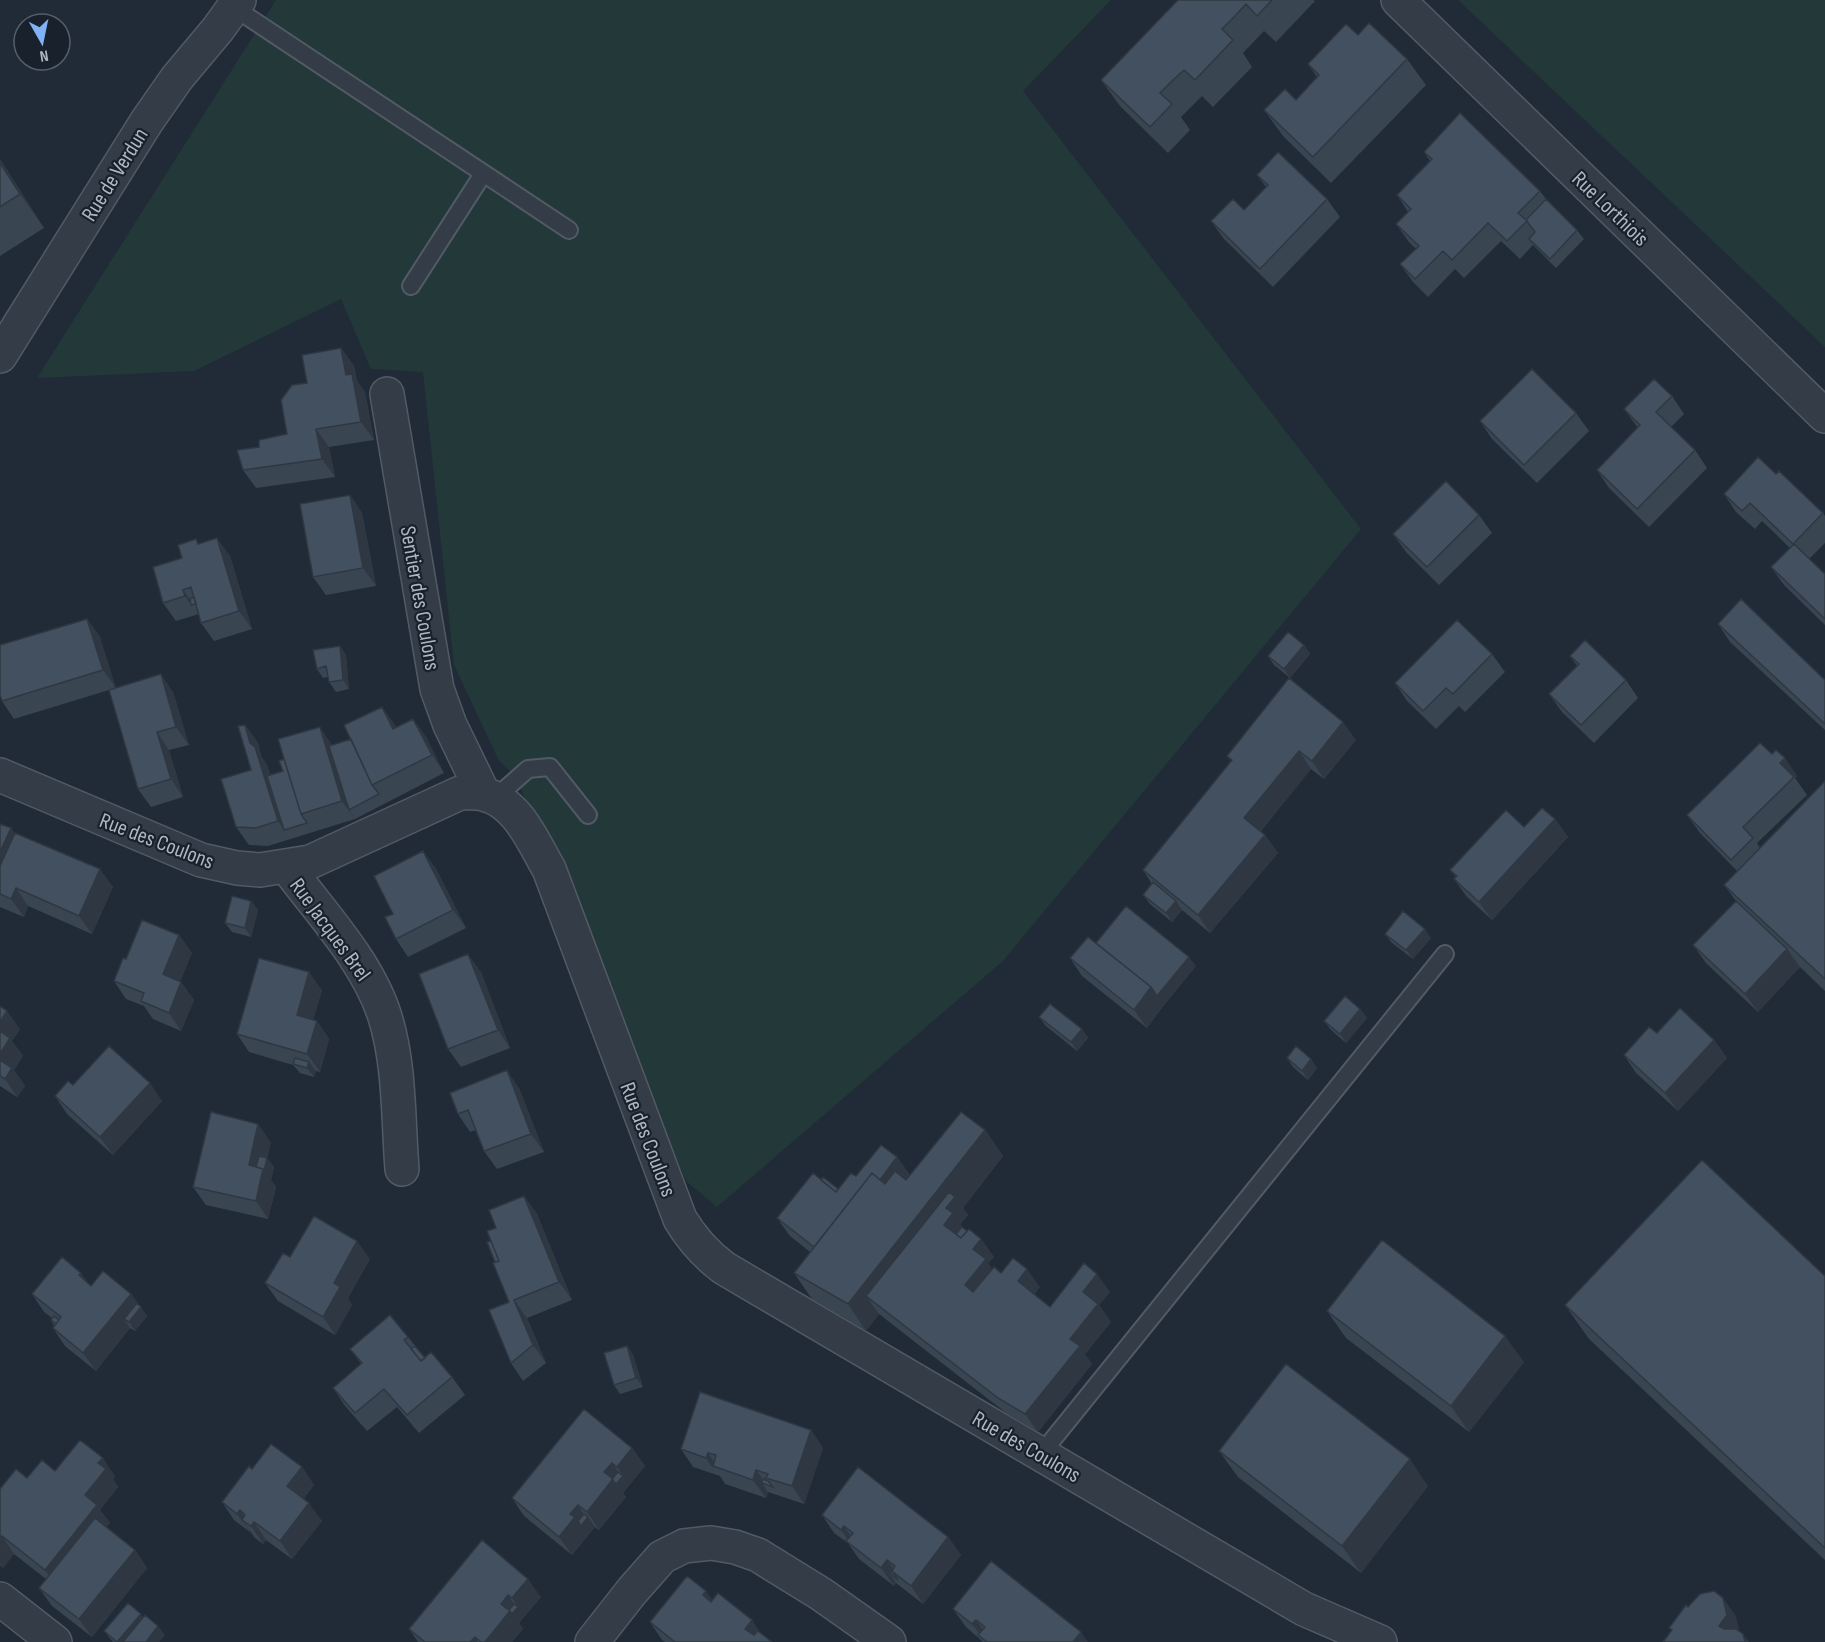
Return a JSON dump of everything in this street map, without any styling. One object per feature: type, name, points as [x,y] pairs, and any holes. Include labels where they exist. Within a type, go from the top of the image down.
[{"type":"street","name":"Rue Lorthiois","points":[[1398,0],[1825,416]]},
{"type":"street","name":"Rue de Verdun","points":[[0,356],[147,121],[177,78],[236,4]]},
{"type":"street","name":"Sentier des Coulons","points":[[387,394],[437,689],[450,725],[488,796]]},
{"type":"street","name":"Rue des Coulons","points":[[0,775],[201,860],[237,868],[260,870],[310,862],[460,793],[488,796],[503,803],[519,818],[549,869],[650,1144],[680,1219],[706,1254],[724,1268],[1304,1609],[1380,1642]]},
{"type":"street","name":"Rue Jacques Brel","points":[[287,867],[365,972],[385,1017],[394,1062],[402,1169]]},
{"type":"street","points":[[592,1642],[662,1557],[684,1546],[711,1543],[735,1546],[758,1555],[821,1594],[889,1642]]},
{"type":"street","points":[[0,1599],[55,1642]]},
{"type":"lane","points":[[236,4],[568,230]]},
{"type":"lane","points":[[411,286],[483,174]]},
{"type":"lane","points":[[488,796],[528,769],[550,767],[588,815]]},
{"type":"lane","points":[[1041,1454],[1445,954]]},
{"type":"green space","points":[[276,0],[1111,0],[1023,91],[1361,529],[1003,961],[717,1207],[686,1181],[516,777],[499,761],[454,665],[423,372],[371,369],[341,299],[194,371],[37,378]]},
{"type":"green space","points":[[1458,0],[1825,0],[1825,347]]},
{"type":"building","points":[[1178,0],[1272,0],[1257,16],[1246,4],[1222,29],[1233,40],[1195,80],[1184,70],[1160,93],[1172,104],[1150,127],[1101,80]]},
{"type":"building","points":[[1369,23],[1407,59],[1313,157],[1264,110],[1285,89],[1296,100],[1319,75],[1308,64],[1346,24],[1358,35]]},
{"type":"building","points":[[1460,113],[1540,191],[1518,213],[1527,221],[1507,241],[1488,223],[1452,260],[1443,251],[1415,279],[1400,264],[1419,246],[1396,224],[1411,209],[1397,195],[1432,159],[1424,152]]},
{"type":"building","points":[[1278,152],[1327,199],[1260,269],[1211,221],[1233,199],[1244,210],[1268,185],[1257,175]]},
{"type":"building","points":[[0,163],[20,194],[0,207]]},
{"type":"building","points":[[1546,199],[1577,230],[1550,259],[1529,239],[1535,232],[1526,220]]},
{"type":"building","points":[[341,348],[346,375],[352,374],[361,422],[316,429],[322,459],[243,470],[237,450],[259,447],[259,440],[287,434],[281,400],[292,385],[307,383],[302,355]]},
{"type":"building","points":[[1532,369],[1576,413],[1524,465],[1480,421]]},
{"type":"building","points":[[1654,379],[1672,396],[1656,412],[1695,450],[1637,509],[1597,470],[1640,425],[1624,409]]},
{"type":"building","points":[[1758,457],[1776,474],[1779,471],[1823,513],[1793,544],[1750,503],[1742,511],[1724,494]]},
{"type":"building","points":[[1446,481],[1479,515],[1427,567],[1393,534]]},
{"type":"building","points":[[350,495],[363,568],[313,577],[300,504]]},
{"type":"building","points":[[217,538],[239,611],[201,623],[191,587],[183,590],[185,596],[163,603],[153,567],[182,558],[178,545],[196,539],[198,544]]},
{"type":"building","points":[[1794,544],[1825,574],[1825,619],[1771,567]]},
{"type":"building","points":[[194,597],[196,604],[191,605],[190,599]]},
{"type":"building","points":[[1741,599],[1825,680],[1825,724],[1718,624]]},
{"type":"building","points":[[87,619],[103,670],[2,701],[0,645]]},
{"type":"building","points":[[1457,620],[1492,654],[1453,694],[1446,688],[1423,711],[1395,683]]},
{"type":"building","points":[[1288,632],[1304,645],[1284,669],[1268,656]]},
{"type":"building","points":[[1585,640],[1626,680],[1581,725],[1549,694],[1579,664],[1570,656]]},
{"type":"building","points":[[340,646],[343,680],[329,682],[326,666],[317,669],[313,650]]},
{"type":"building","points":[[161,674],[176,727],[157,732],[171,779],[138,789],[109,690]]},
{"type":"building","points":[[1289,678],[1343,722],[1312,761],[1299,751],[1244,818],[1265,835],[1198,915],[1143,870],[1232,760],[1227,756]]},
{"type":"building","points":[[382,707],[393,729],[413,719],[432,755],[372,785],[344,725]]},
{"type":"building","points":[[245,725],[250,743],[255,747],[278,821],[256,828],[236,827],[221,779],[251,770],[238,726]]},
{"type":"building","points":[[320,727],[342,801],[301,814],[278,739]]},
{"type":"building","points":[[351,739],[372,785],[379,794],[349,810],[329,746]]},
{"type":"building","points":[[1760,743],[1772,754],[1776,750],[1785,758],[1780,763],[1794,777],[1743,827],[1753,838],[1731,860],[1687,815]]},
{"type":"building","points":[[284,759],[301,814],[307,823],[284,830],[267,776],[283,771],[279,761]]},
{"type":"building","points":[[1825,781],[1825,979],[1724,885]]},
{"type":"building","points":[[1542,808],[1555,819],[1479,902],[1454,879],[1457,876],[1450,870],[1506,810],[1524,827]]},
{"type":"building","points":[[0,824],[11,828],[0,852]]},
{"type":"building","points":[[15,833],[100,869],[79,916],[16,888],[11,899],[0,894],[0,866]]},
{"type":"building","points":[[423,851],[453,910],[396,939],[385,917],[393,914],[374,876]]},
{"type":"building","points":[[1153,882],[1176,901],[1166,913],[1143,895]]},
{"type":"building","points":[[232,896],[251,901],[245,928],[225,923]]},
{"type":"building","points":[[1736,901],[1787,949],[1745,994],[1693,945]]},
{"type":"building","points":[[1126,906],[1189,957],[1157,996],[1151,987],[1096,943]]},
{"type":"building","points":[[1403,911],[1425,929],[1406,950],[1385,934]]},
{"type":"building","points":[[142,920],[179,935],[163,974],[181,982],[169,1013],[141,1001],[144,993],[114,981]]},
{"type":"building","points":[[1088,937],[1151,987],[1134,1010],[1070,958]]},
{"type":"building","points":[[468,954],[498,1030],[448,1049],[419,974]]},
{"type":"building","points":[[259,958],[309,972],[297,1015],[317,1021],[307,1054],[237,1034]]},
{"type":"building","points":[[1345,996],[1360,1009],[1340,1034],[1324,1021]]},
{"type":"building","points":[[1050,1004],[1082,1029],[1071,1042],[1039,1017]]},
{"type":"building","points":[[0,1006],[7,1011],[0,1022]]},
{"type":"building","points":[[1680,1008],[1714,1040],[1665,1093],[1624,1055],[1649,1027],[1657,1033]]},
{"type":"building","points":[[0,1031],[10,1038],[0,1054]]},
{"type":"building","points":[[109,1046],[150,1083],[100,1137],[55,1096],[68,1081],[73,1085]]},
{"type":"building","points":[[1296,1046],[1311,1059],[1302,1071],[1287,1058]]},
{"type":"building","points":[[295,1058],[309,1062],[307,1068],[293,1064]]},
{"type":"building","points":[[0,1060],[12,1068],[5,1079],[0,1076]]},
{"type":"building","points":[[507,1070],[531,1134],[484,1151],[468,1110],[458,1114],[450,1093]]},
{"type":"building","points":[[211,1112],[258,1124],[249,1165],[263,1169],[256,1201],[193,1187]]},
{"type":"building","points":[[961,1112],[985,1130],[848,1304],[794,1273],[872,1173],[885,1184],[895,1171],[906,1180]]},
{"type":"building","points":[[881,1145],[897,1157],[880,1180],[872,1173],[814,1247],[777,1218],[813,1173],[836,1192],[851,1173],[856,1176]]},
{"type":"building","points":[[259,1156],[267,1158],[264,1171],[256,1167]]},
{"type":"building","points":[[1702,1160],[1825,1276],[1825,1548],[1565,1305]]},
{"type":"building","points":[[823,1177],[838,1189],[836,1192],[821,1180]]},
{"type":"building","points":[[949,1192],[955,1197],[946,1208],[953,1213],[944,1225],[961,1238],[969,1229],[981,1239],[973,1249],[986,1259],[965,1285],[973,1292],[994,1267],[1001,1273],[1013,1258],[1027,1269],[1018,1281],[1050,1307],[1084,1263],[1097,1274],[1083,1292],[1098,1304],[1070,1339],[1080,1346],[1025,1414],[998,1398],[866,1296]]},
{"type":"building","points":[[524,1196],[559,1282],[514,1300],[533,1345],[511,1363],[489,1310],[509,1302],[493,1263],[499,1261],[487,1231],[496,1228],[489,1210]]},
{"type":"building","points":[[314,1216],[357,1241],[334,1283],[340,1287],[323,1317],[265,1283],[283,1253],[290,1257]]},
{"type":"building","points":[[962,1227],[967,1231],[961,1238],[956,1234]]},
{"type":"building","points":[[1382,1240],[1505,1336],[1451,1406],[1327,1311]]},
{"type":"building","points":[[491,1241],[499,1261],[495,1262],[487,1242]]},
{"type":"building","points":[[62,1257],[81,1273],[79,1275],[91,1286],[103,1271],[131,1294],[83,1353],[53,1328],[61,1317],[32,1294]]},
{"type":"building","points":[[137,1303],[141,1307],[129,1322],[124,1319]]},
{"type":"building","points":[[390,1315],[408,1337],[404,1340],[421,1361],[431,1352],[452,1377],[407,1415],[384,1389],[355,1413],[333,1388],[362,1363],[350,1349]]},
{"type":"building","points":[[54,1316],[59,1320],[56,1324],[51,1320]]},
{"type":"building","points":[[415,1346],[425,1358],[421,1361],[411,1349]]},
{"type":"building","points":[[627,1346],[636,1378],[614,1385],[604,1353]]},
{"type":"building","points":[[1286,1364],[1410,1459],[1342,1546],[1219,1451]]},
{"type":"building","points":[[700,1392],[811,1430],[792,1486],[766,1478],[768,1474],[756,1470],[753,1480],[713,1466],[716,1455],[708,1453],[706,1458],[681,1449]]},
{"type":"building","points":[[584,1409],[632,1448],[617,1467],[612,1463],[604,1472],[613,1479],[587,1512],[578,1505],[570,1514],[575,1517],[559,1537],[512,1498]]},
{"type":"building","points":[[80,1440],[103,1458],[98,1463],[106,1469],[85,1495],[97,1505],[45,1570],[2,1536],[0,1538],[0,1489],[16,1469],[27,1478],[42,1460],[55,1471]]},
{"type":"building","points":[[271,1444],[302,1467],[287,1486],[309,1503],[280,1541],[254,1522],[251,1526],[242,1520],[245,1515],[240,1510],[237,1514],[222,1502],[249,1466],[252,1469]]},
{"type":"building","points":[[858,1467],[948,1537],[911,1586],[892,1571],[895,1566],[887,1560],[881,1568],[846,1541],[853,1533],[844,1526],[841,1530],[822,1515]]},
{"type":"building","points":[[618,1472],[623,1476],[616,1484],[612,1479]]},
{"type":"building","points":[[763,1479],[768,1481],[773,1487],[762,1483]]},
{"type":"building","points":[[584,1514],[588,1517],[581,1526],[578,1521]]},
{"type":"building","points":[[95,1518],[135,1550],[79,1619],[39,1588]]},
{"type":"building","points":[[482,1540],[528,1579],[512,1598],[508,1595],[501,1604],[510,1611],[485,1642],[475,1637],[470,1642],[425,1642],[409,1629]]},
{"type":"building","points":[[991,1561],[1081,1632],[1073,1642],[987,1642],[978,1635],[985,1627],[976,1620],[972,1624],[953,1609]]},
{"type":"building","points":[[687,1576],[706,1591],[703,1595],[711,1602],[718,1593],[752,1620],[745,1629],[754,1635],[758,1631],[772,1642],[675,1642],[650,1622]]},
{"type":"building","points":[[1714,1591],[1723,1598],[1727,1615],[1719,1626],[1724,1629],[1736,1629],[1743,1634],[1745,1642],[1663,1642],[1672,1630],[1669,1628],[1686,1605],[1688,1607],[1700,1594]]},
{"type":"building","points":[[128,1603],[141,1614],[117,1642],[104,1631]]},
{"type":"building","points":[[514,1604],[518,1607],[512,1614],[509,1610]]},
{"type":"building","points":[[145,1615],[158,1626],[146,1642],[123,1642]]}]
